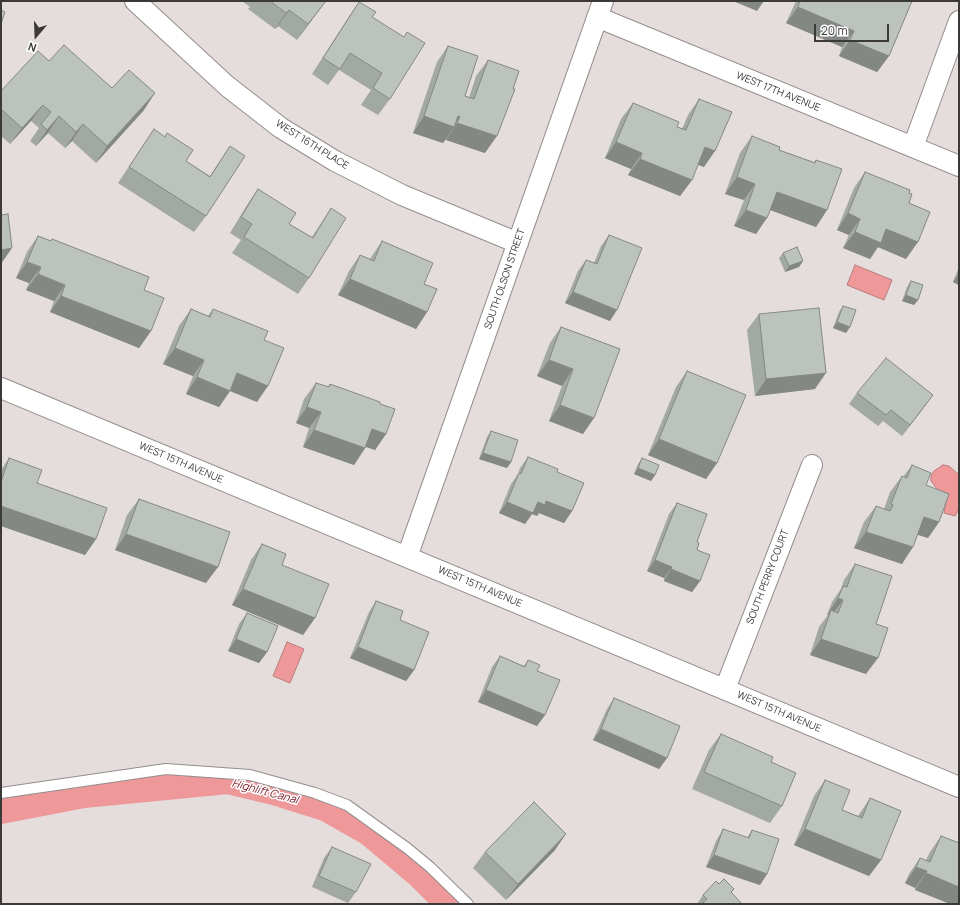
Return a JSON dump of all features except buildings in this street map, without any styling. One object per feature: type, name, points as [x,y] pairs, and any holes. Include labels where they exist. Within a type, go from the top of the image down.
[{"type":"street","name":"WEST 16TH PLACE","points":[[135,1],[227,86],[281,128],[335,161],[402,195],[518,243]]},
{"type":"street","name":"SOUTH OLSON STREET","points":[[407,557],[600,9]]},
{"type":"street","name":"WEST 17TH AVENUE","points":[[600,9],[959,166]]},
{"type":"street","points":[[913,147],[959,21]]},
{"type":"street","name":"WEST 15TH AVENUE","points":[[1,388],[959,787]]},
{"type":"street","name":"SOUTH PERRY COURT","points":[[725,689],[812,465]]},
{"type":"lane","points":[[1,794],[166,769],[250,775],[315,792],[347,805],[407,848],[430,867],[468,904]]},
{"type":"shaded area","points":[[855,265],[892,280],[884,300],[847,285]]},
{"type":"shaded area","points":[[943,465],[949,466],[959,475],[959,509],[955,516],[944,513],[946,501],[931,481],[931,475],[934,471]]},
{"type":"shaded area","points":[[287,642],[304,649],[290,683],[273,676]]},
{"type":"waterway","name":"Highlift Canal","points":[[1,811],[84,795],[228,781],[274,792],[325,808],[369,833],[419,875],[448,904]]}]
